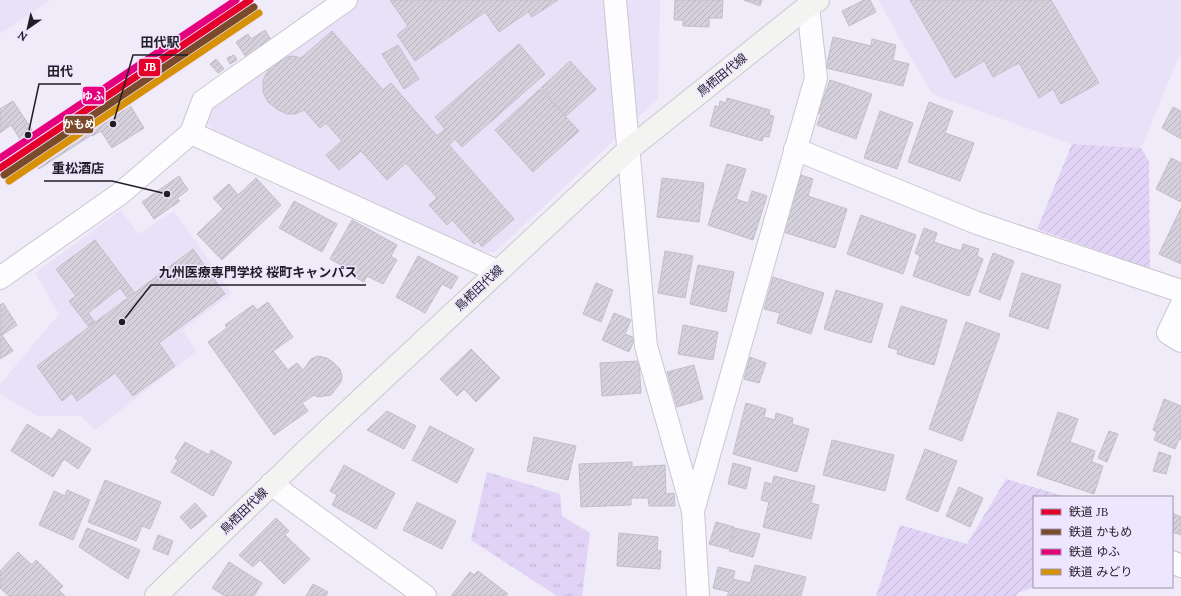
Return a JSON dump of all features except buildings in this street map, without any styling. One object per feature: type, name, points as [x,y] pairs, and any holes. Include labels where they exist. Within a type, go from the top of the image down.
[{"type":"main road","name":"鳥栖田代線","points":[[156,596],[271,484],[628,150],[813,3]]},
{"type":"street","points":[[0,278],[120,193],[191,133],[203,101],[346,0]]},
{"type":"street","points":[[615,0],[646,346],[693,511],[698,596]]},
{"type":"street","points":[[693,511],[816,78],[813,3]]},
{"type":"street","points":[[191,133],[497,271]]},
{"type":"street","points":[[795,149],[977,223],[1181,291]]},
{"type":"street","points":[[1181,306],[1168,333],[1181,341]]},
{"type":"street","points":[[271,484],[425,596]]},
{"type":"shaded area","points":[[0,0],[51,0],[0,34]]},
{"type":"shaded area","points":[[357,0],[660,0],[658,99],[495,252],[466,252],[219,136],[208,124],[213,103]]},
{"type":"shaded area","points":[[878,0],[1181,0],[1181,52],[1141,148],[1072,144],[932,94]]},
{"type":"shaded area","points":[[121,210],[138,234],[174,211],[232,293],[182,330],[197,351],[95,430],[81,416],[37,416],[0,394],[0,384],[59,314],[35,273]]},
{"type":"green space","points":[[1072,144],[1141,148],[1149,161],[1150,269],[1037,229]]},
{"type":"green space","points":[[487,472],[560,494],[562,516],[590,533],[582,596],[557,596],[471,540]]},
{"type":"green space","points":[[1006,479],[1064,496],[1033,496],[1033,587],[1018,593],[1016,596],[876,596],[900,525],[967,544]]},
{"type":"rail line","name":"ゆふ","points":[[0,158],[236,0]]},
{"type":"rail line","name":"JB","points":[[0,168],[250,0]]},
{"type":"rail line","name":"かもめ","points":[[4,175],[254,7]]},
{"type":"rail line","name":"みどり","points":[[9,181],[259,13]]},
{"type":"place","name":"田代駅","points":[[113,124]]},
{"type":"place","name":"田代","points":[[28,135]]},
{"type":"place","name":"重松酒店","points":[[167,194]]},
{"type":"place","name":"九州医療専門学校 桜町キャンパス","points":[[122,322]]}]
